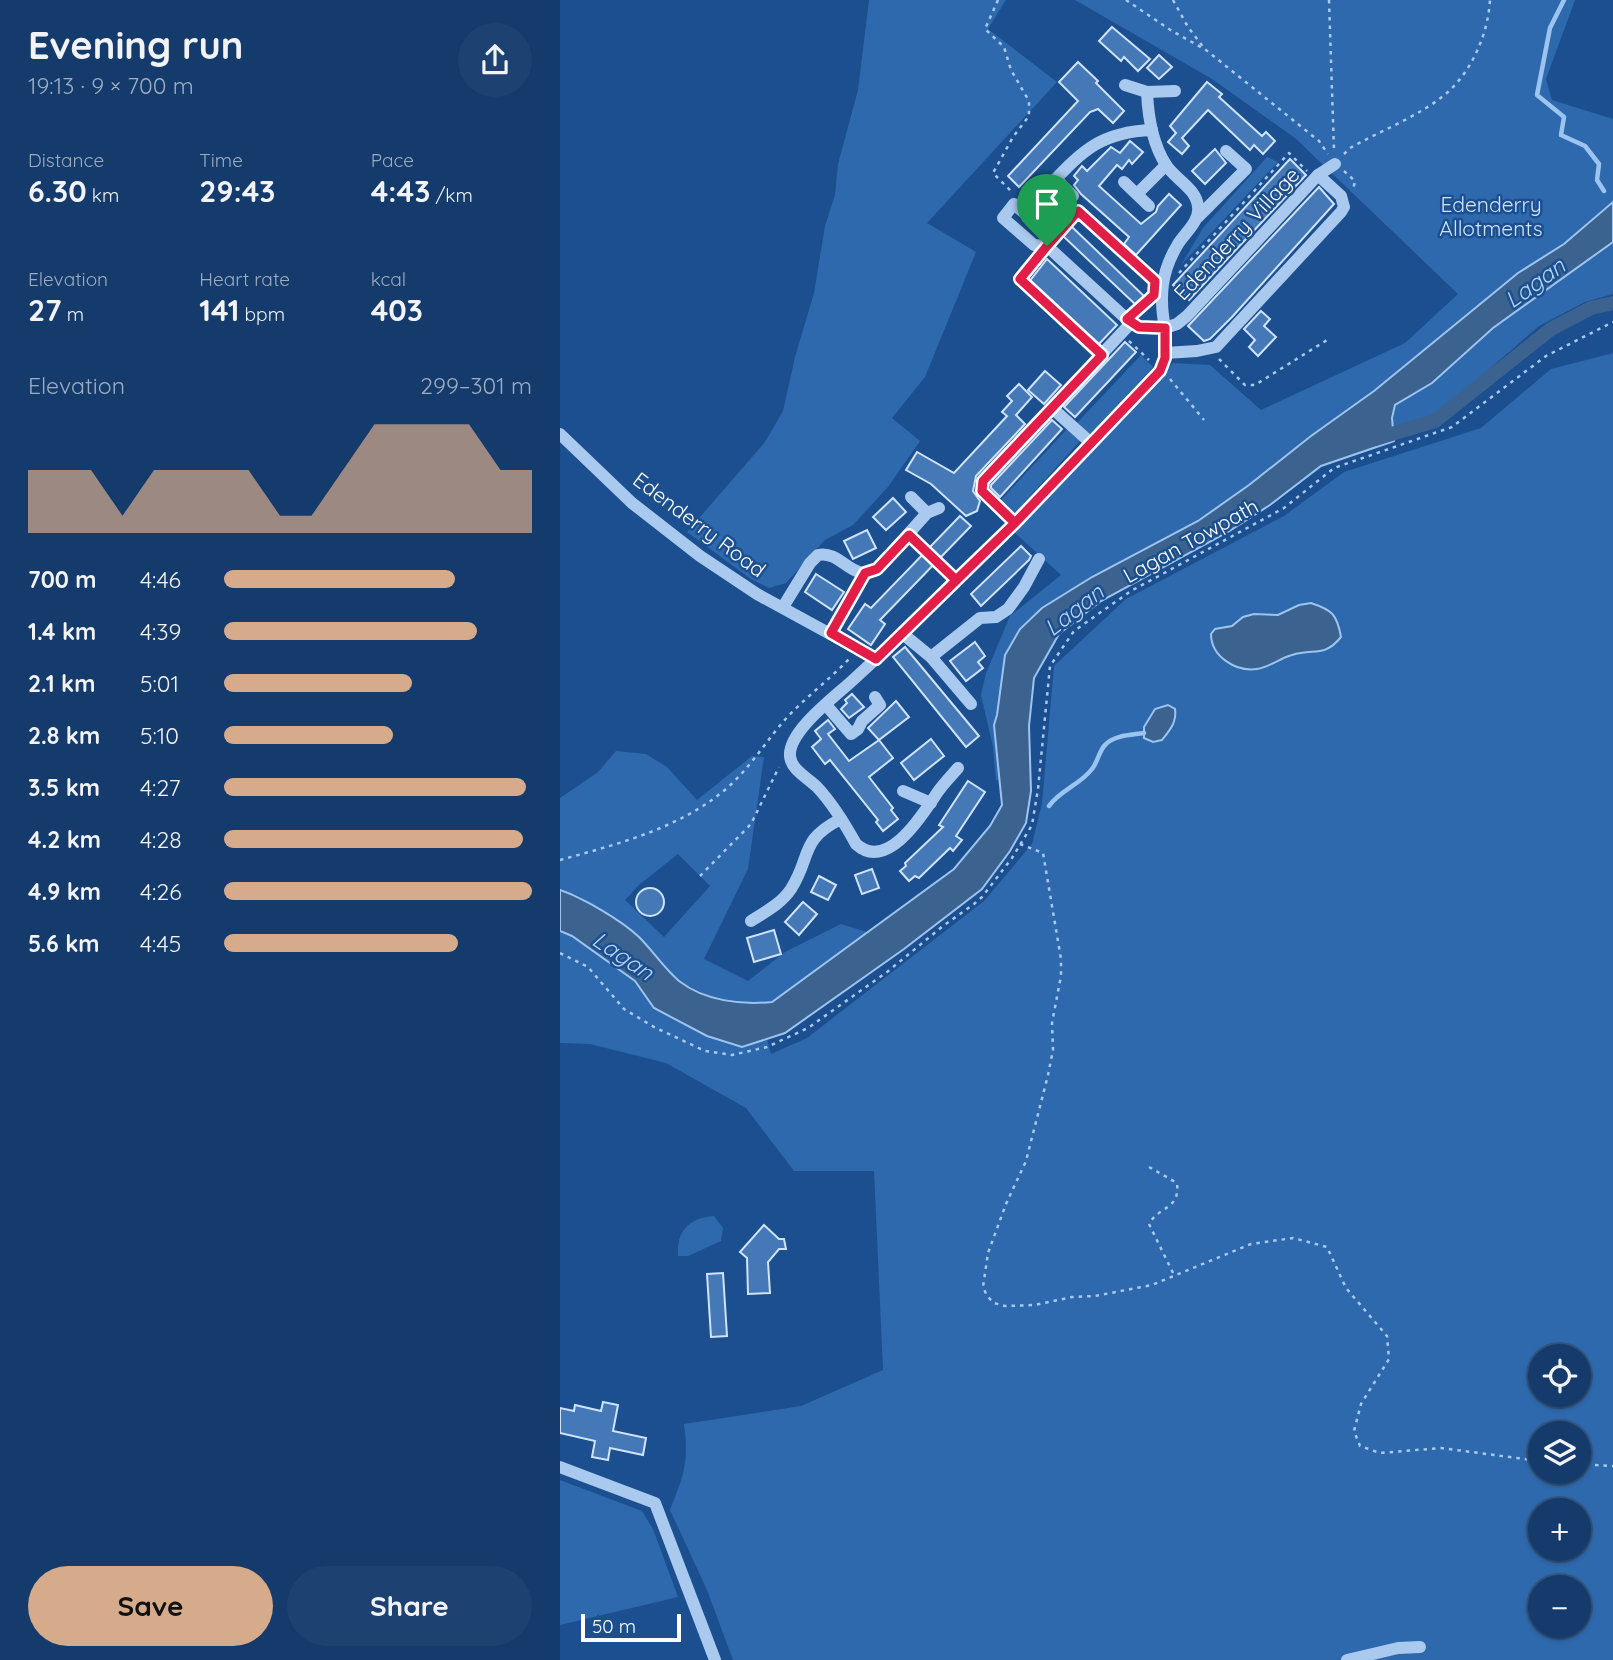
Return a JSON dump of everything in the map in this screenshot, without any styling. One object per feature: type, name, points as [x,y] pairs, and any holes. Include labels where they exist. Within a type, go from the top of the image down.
[{"type":"street","points":[[1125,85],[1147,92],[1175,91]]},
{"type":"street","points":[[1147,92],[1152,130],[1166,165],[1196,198],[1198,217]]},
{"type":"street","points":[[1044,191],[1086,149],[1097,142],[1121,133],[1152,130]]},
{"type":"street","points":[[958,768],[924,815],[894,845],[871,852],[862,850],[856,844],[817,787],[796,769],[790,754],[802,727],[1015,523],[1160,371],[1165,352],[1162,281],[1177,245],[1198,217],[1246,169],[1226,151]]},
{"type":"street","name":"Edenderry Village","points":[[1165,328],[1177,324],[1187,316],[1317,177],[1335,164]]},
{"type":"street","points":[[1137,194],[1166,165]]},
{"type":"street","points":[[1165,352],[1216,347],[1342,212],[1344,207],[1341,196],[1317,177]]},
{"type":"street","points":[[1056,179],[1073,196]]},
{"type":"street","points":[[1124,182],[1149,206]]},
{"type":"street","points":[[1020,279],[1047,246],[1129,321],[1139,327],[1165,328]]},
{"type":"street","points":[[1015,523],[982,491],[983,481],[1122,334],[1129,321]]},
{"type":"street","points":[[1052,408],[1091,443]]},
{"type":"street","name":"Edenderry Road","points":[[560,434],[632,503],[680,541],[757,594],[876,659]]},
{"type":"street","points":[[783,607],[810,562],[818,555],[832,555],[850,570],[865,573],[877,569],[933,511],[911,497]]},
{"type":"street","points":[[931,657],[980,618],[996,617],[1007,609],[1024,587],[1039,559]]},
{"type":"street","points":[[907,629],[904,634],[931,657],[971,704]]},
{"type":"street","points":[[826,705],[851,734],[880,705],[875,696]]},
{"type":"street","points":[[903,791],[931,803]]},
{"type":"street","points":[[751,921],[778,904],[791,890],[811,841],[822,828],[841,819]]},
{"type":"street","points":[[560,1466],[655,1503],[715,1660]]},
{"type":"street","points":[[1347,1660],[1398,1648],[1420,1647]]},
{"type":"path","points":[[998,0],[985,29],[1004,47],[1011,70],[1029,101],[1029,116],[1013,136],[993,173],[1013,193]]},
{"type":"path","points":[[1126,0],[1206,50],[1319,141],[1335,164],[1355,181],[1354,190],[1341,196]]},
{"type":"path","points":[[1173,0],[1188,27],[1206,50]]},
{"type":"path","points":[[1329,0],[1335,164]]},
{"type":"path","points":[[1335,164],[1350,148],[1448,92],[1476,54],[1489,15],[1490,0]]},
{"type":"path","points":[[1178,274],[1289,153],[1317,177]]},
{"type":"path","points":[[1047,246],[1078,211],[1155,281]]},
{"type":"path","points":[[1020,279],[1102,355]]},
{"type":"path","points":[[1168,284],[1191,307]]},
{"type":"path","points":[[1129,321],[1154,295]]},
{"type":"path","name":"Lagan Towpath","points":[[560,953],[588,967],[624,1009],[690,1046],[732,1055],[788,1039],[807,1028],[887,972],[982,897],[1020,844],[1032,825],[1050,666],[1074,631],[1130,591],[1284,508],[1334,468],[1452,427],[1546,356],[1613,322]]},
{"type":"path","points":[[1122,334],[1204,420]]},
{"type":"path","points":[[1210,349],[1245,385],[1255,385],[1327,340]]},
{"type":"path","points":[[909,535],[956,580]]},
{"type":"path","points":[[831,633],[865,573]]},
{"type":"path","points":[[560,860],[650,833],[692,813],[727,788],[760,753],[784,721],[858,649]]},
{"type":"path","points":[[700,876],[751,824],[778,769],[790,754]]},
{"type":"path","points":[[1020,844],[1043,853],[1061,959],[1052,1023],[1053,1051],[1027,1161],[1006,1204],[988,1252],[983,1287],[994,1303],[1005,1306],[1035,1305],[1152,1284],[1251,1244],[1293,1238],[1327,1247],[1346,1288],[1387,1336],[1389,1359],[1361,1404],[1354,1431],[1360,1446],[1380,1453],[1441,1448],[1528,1461]]},
{"type":"path","points":[[1149,1167],[1177,1183],[1178,1193],[1174,1203],[1149,1224],[1174,1276]]},
{"type":"path","points":[[1591,1465],[1613,1466]]},
{"type":"green space","points":[[869,0],[1006,0],[988,29],[1057,82],[927,223],[976,252],[925,377],[892,418],[920,441],[888,487],[853,525],[825,540],[786,583],[769,588],[751,579],[687,532],[765,442],[783,411],[795,357],[814,293],[825,226],[835,195],[838,164],[858,90]]},
{"type":"green space","name":"Edenderry Allotments","points":[[1075,0],[1575,0],[1546,79],[1552,100],[1613,119],[1613,202],[1564,244],[1518,273],[1374,391],[1249,485],[1198,521],[1092,577],[1042,608],[1020,629],[1005,655],[994,725],[999,779],[996,781],[993,747],[981,695],[986,673],[1010,616],[1061,575],[1013,531],[1173,363],[1210,365],[1261,410],[1405,343],[1458,294],[1295,138],[1212,79]]},
{"type":"green space","points":[[1267,157],[1278,162],[1181,265],[1203,228]]},
{"type":"green space","points":[[1613,242],[1613,294],[1585,302],[1539,326],[1433,418],[1393,429],[1395,405],[1432,383],[1493,328]]},
{"type":"green space","points":[[1613,353],[1613,1660],[733,1660],[707,1590],[670,1510],[684,1468],[684,1424],[801,1406],[883,1370],[874,1171],[794,1171],[746,1108],[666,1063],[590,1044],[560,1043],[560,931],[572,936],[635,981],[654,1008],[742,1047],[767,1039],[771,1054],[807,1038],[984,901],[1032,844],[1042,803],[1054,666],[1126,599],[1284,516],[1344,472],[1481,428],[1551,369]]},
{"type":"green space","points":[[1141,355],[1153,367],[1089,436],[1076,424]]},
{"type":"green space","points":[[1068,428],[1082,439],[1014,514],[1000,501]]},
{"type":"green space","points":[[616,751],[646,754],[667,767],[697,800],[752,756],[764,757],[748,869],[704,959],[748,981],[785,952],[841,924],[867,932],[772,1002],[744,1005],[709,996],[680,982],[636,935],[579,896],[560,890],[560,798],[598,772]],"holes":[[[678,854],[710,886],[664,937],[625,900],[639,885]]]},
{"type":"green space","points":[[714,1216],[723,1228],[721,1241],[688,1256],[678,1256],[679,1239],[686,1227],[705,1217]]},
{"type":"green space","points":[[560,1480],[642,1511],[653,1529],[678,1597],[560,1625]]},
{"type":"water","name":"Lagan","points":[[1613,202],[1613,242],[1493,328],[1432,383],[1395,405],[1392,418],[1394,441],[1321,466],[1270,505],[1228,532],[1101,601],[1059,634],[1034,678],[1029,726],[1031,791],[1026,823],[1010,851],[982,889],[904,949],[785,1033],[742,1047],[707,1036],[654,1008],[635,981],[572,936],[560,931],[560,890],[580,898],[631,930],[679,981],[689,988],[724,1000],[772,1002],[954,869],[990,826],[1002,805],[994,725],[1005,655],[1020,629],[1042,608],[1092,577],[1198,521],[1249,485],[1374,391],[1518,273],[1564,244]]},
{"type":"water","points":[[1311,603],[1329,611],[1338,623],[1341,637],[1329,648],[1292,655],[1257,669],[1233,665],[1215,649],[1211,634],[1215,629],[1232,626],[1243,617],[1254,614],[1278,615],[1299,605]]},
{"type":"water","points":[[1168,705],[1175,709],[1175,714],[1168,733],[1162,740],[1153,742],[1144,738],[1144,727],[1155,709]]},
{"type":"building","points":[[1112,27],[1150,59],[1138,71],[1124,57],[1121,61],[1099,41]]},
{"type":"building","points":[[1159,55],[1172,67],[1159,79],[1147,68]]},
{"type":"building","points":[[1078,62],[1124,111],[1113,123],[1098,109],[1090,112],[1019,187],[1008,176],[1078,101],[1059,82]]},
{"type":"building","points":[[1207,82],[1222,94],[1219,97],[1262,136],[1266,132],[1275,141],[1263,154],[1254,145],[1250,150],[1208,110],[1182,138],[1189,146],[1182,154],[1168,142],[1176,133],[1170,126]]},
{"type":"building","points":[[1130,141],[1143,152],[1132,164],[1129,160],[1122,169],[1117,165],[1099,186],[1141,224],[1156,212],[1169,194],[1181,205],[1136,255],[1124,244],[1129,237],[1074,185],[1078,180],[1074,176],[1082,166],[1087,171],[1111,147],[1120,153]]},
{"type":"building","points":[[1215,149],[1226,163],[1205,184],[1192,171]]},
{"type":"building","points":[[1290,159],[1306,175],[1189,300],[1173,285]]},
{"type":"building","points":[[1319,187],[1334,204],[1232,317],[1210,339],[1204,341],[1188,326]]},
{"type":"building","points":[[1055,196],[1067,206],[1055,219],[1044,208]]},
{"type":"building","points":[[1071,226],[1145,297],[1137,306],[1062,235]]},
{"type":"building","points":[[1047,259],[1117,325],[1097,346],[1029,282]]},
{"type":"building","points":[[1261,311],[1270,319],[1264,326],[1276,337],[1258,356],[1249,347],[1255,340],[1244,329]]},
{"type":"building","points":[[1125,342],[1136,352],[1075,417],[1064,407]]},
{"type":"building","points":[[1045,371],[1061,385],[1044,404],[1028,390]]},
{"type":"building","points":[[1019,384],[1032,397],[1016,415],[1025,424],[976,476],[973,491],[980,501],[977,511],[966,516],[931,484],[906,470],[917,452],[954,473],[1007,416],[1002,412],[1012,401],[1007,396]]},
{"type":"building","points":[[1052,420],[1062,429],[1000,497],[991,485]]},
{"type":"building","points":[[893,498],[906,512],[886,530],[873,517]]},
{"type":"building","points":[[960,516],[971,526],[880,620],[885,624],[871,645],[848,629],[865,604],[871,608]]},
{"type":"building","points":[[867,530],[876,548],[853,559],[844,541]]},
{"type":"building","points":[[1021,546],[1031,556],[1029,560],[981,606],[971,594]]},
{"type":"building","points":[[816,574],[844,592],[832,610],[805,592]]},
{"type":"building","points":[[975,642],[985,656],[978,662],[983,668],[966,681],[950,661]]},
{"type":"building","points":[[905,647],[979,736],[966,747],[893,657]]},
{"type":"building","points":[[852,694],[864,707],[849,718],[841,709]]},
{"type":"building","points":[[896,701],[909,717],[879,740],[868,728]]},
{"type":"building","points":[[828,720],[835,729],[828,734],[849,761],[879,740],[893,758],[869,777],[893,808],[891,810],[898,819],[883,831],[876,822],[878,820],[830,760],[825,764],[812,747],[821,739],[815,731]]},
{"type":"building","points":[[931,739],[944,756],[914,780],[901,763]]},
{"type":"building","points":[[968,781],[985,792],[956,836],[962,840],[953,851],[950,848],[919,878],[915,876],[909,881],[900,871],[943,827],[939,825]]},
{"type":"building","points":[[872,869],[879,888],[862,894],[855,875]]},
{"type":"building","points":[[819,876],[836,885],[828,900],[811,892]]},
{"type":"building","points":[[650,888],[660,892],[664,902],[660,912],[650,916],[640,912],[636,902],[640,892]]},
{"type":"building","points":[[803,902],[817,914],[799,935],[785,922]]},
{"type":"building","points":[[774,930],[781,954],[754,962],[747,938]]},
{"type":"building","points":[[764,1225],[779,1239],[784,1239],[786,1249],[779,1249],[768,1262],[770,1293],[748,1294],[747,1258],[740,1252]]},
{"type":"building","points":[[723,1273],[727,1336],[711,1337],[707,1274]]},
{"type":"building","points":[[603,1402],[618,1405],[613,1431],[646,1438],[643,1455],[610,1448],[608,1460],[592,1457],[595,1441],[560,1433],[560,1408],[574,1411],[575,1405],[601,1411]]},
{"type":"waterway","points":[[1564,0],[1550,28],[1537,95],[1564,117],[1561,135],[1585,146],[1599,164],[1597,180],[1604,191]]},
{"type":"waterway","points":[[1375,439],[1435,421],[1551,329],[1591,308],[1613,303]]},
{"type":"waterway","points":[[1049,806],[1087,774],[1110,741],[1144,733]]},
{"type":"route","points":[[1047,246],[1020,279],[1102,355],[983,481],[982,491],[1015,523],[876,659],[831,633],[865,573],[877,569],[909,535],[956,580],[1015,523],[1160,371],[1165,358],[1165,328],[1139,327],[1127,319],[1154,295],[1155,281],[1078,211],[1047,246]]}]
